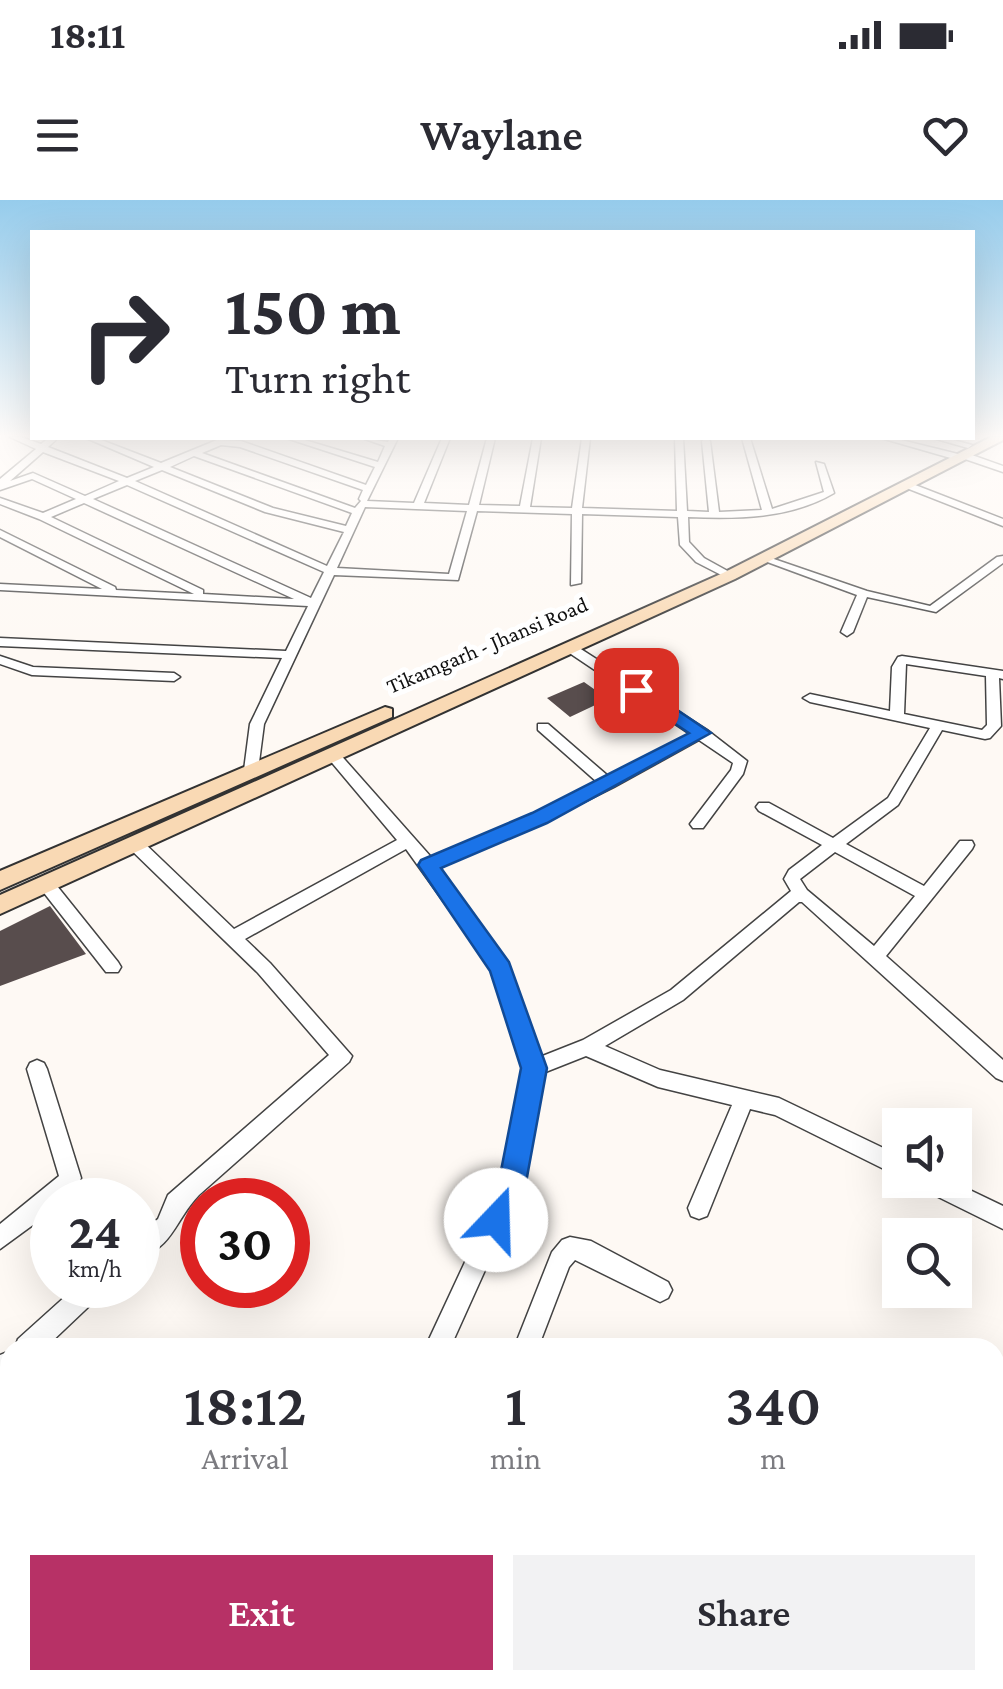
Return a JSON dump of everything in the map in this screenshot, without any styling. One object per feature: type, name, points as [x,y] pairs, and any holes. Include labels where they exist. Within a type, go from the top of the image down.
[{"type":"street","points":[[15,506],[210,598]]},
{"type":"street","points":[[43,517],[67,506]]},
{"type":"street","points":[[105,506],[314,604]]},
{"type":"street","points":[[184,506],[330,571],[454,578],[473,508]]},
{"type":"street","points":[[260,506],[349,530]]},
{"type":"street","points":[[355,506],[404,506]]},
{"type":"street","points":[[431,506],[714,515],[768,512],[787,506]]},
{"type":"street","points":[[575,583],[578,506]]},
{"type":"street","points":[[682,506],[684,544],[691,553],[723,573]]},
{"type":"street","points":[[713,506],[714,515]]},
{"type":"street","points":[[766,506],[768,512]]},
{"type":"street","name":"Tikamgarh - Jhansi Road","points":[[0,881],[251,770],[390,720],[723,573],[854,506]]},
{"type":"street","points":[[0,905],[333,755],[390,720],[569,646],[723,573],[764,559],[865,506]]},
{"type":"street","points":[[961,506],[1003,523]]},
{"type":"street","points":[[251,770],[256,724],[360,508]]},
{"type":"street","points":[[0,533],[117,592]]},
{"type":"street","points":[[764,559],[863,594],[935,610],[1001,559]]},
{"type":"street","points":[[0,587],[314,604]]},
{"type":"street","points":[[847,632],[863,594]]},
{"type":"street","points":[[0,642],[291,655]]},
{"type":"street","points":[[569,646],[740,760],[738,771],[698,824]]},
{"type":"street","points":[[0,660],[32,671],[174,677]]},
{"type":"street","points":[[810,698],[896,718],[978,734],[993,731],[998,675],[902,660],[898,668],[896,718]]},
{"type":"street","points":[[938,726],[892,801],[793,876],[802,896],[1003,1072]]},
{"type":"street","points":[[543,727],[609,784]]},
{"type":"street","points":[[428,865],[609,784],[702,733]]},
{"type":"street","points":[[333,755],[428,865],[501,968],[534,1068],[511,1188],[442,1338]]},
{"type":"street","points":[[764,807],[926,894]]},
{"type":"street","points":[[232,938],[408,841]]},
{"type":"street","points":[[134,844],[232,938],[342,1056],[191,1188],[176,1203],[166,1227],[160,1232]]},
{"type":"street","points":[[874,957],[966,844]]},
{"type":"street","points":[[47,886],[112,967]]},
{"type":"street","points":[[534,1068],[586,1047],[677,995],[795,896],[802,896]]},
{"type":"street","points":[[586,1047],[658,1078],[779,1108],[882,1158]]},
{"type":"street","points":[[0,1238],[63,1189],[70,1178],[37,1069]]},
{"type":"street","points":[[699,1208],[744,1099]]},
{"type":"street","points":[[962,1198],[1003,1218]]},
{"type":"street","points":[[530,1338],[560,1260],[570,1248],[583,1249],[660,1290]]},
{"type":"street","points":[[38,1338],[70,1308]]},
{"type":"building","points":[[584,682],[608,699],[570,717],[547,698]]},
{"type":"building","points":[[50,906],[86,954],[0,986],[0,931]]},
{"type":"route","points":[[496,1220],[511,1188],[534,1068],[501,968],[428,865],[540,818],[702,733],[636,690]]}]
